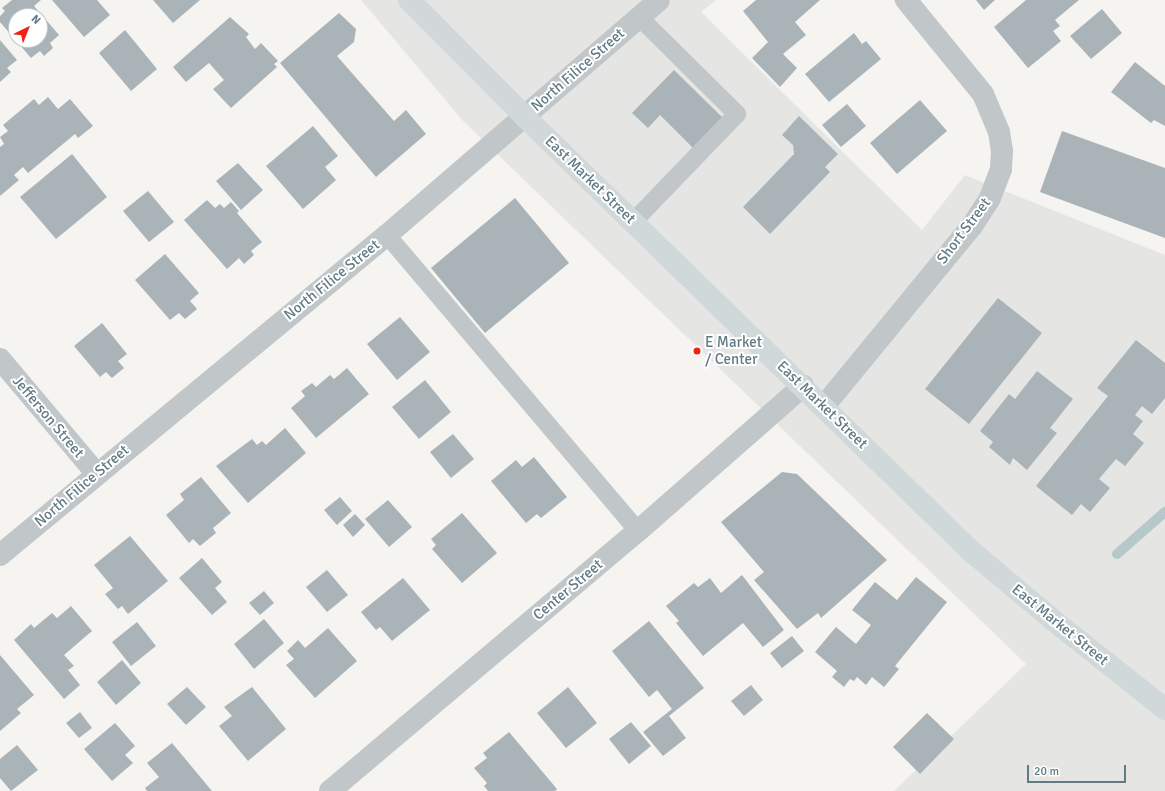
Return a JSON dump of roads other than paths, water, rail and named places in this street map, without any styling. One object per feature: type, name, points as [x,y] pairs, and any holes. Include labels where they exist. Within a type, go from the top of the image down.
[{"type":"main road","name":"East Market Street","points":[[409,0],[525,117],[824,406],[971,551],[1054,621],[1165,709]]},
{"type":"street","name":"North Filice Street","points":[[0,555],[386,235],[525,117],[659,0]]},
{"type":"street","name":"Short Street","points":[[824,406],[972,226],[990,198],[1001,169],[1002,151],[999,132],[983,94],[906,0]]},
{"type":"street","name":"Jefferson Street","points":[[0,359],[97,474]]},
{"type":"street","name":"Center Street","points":[[330,791],[638,531],[803,386]]},
{"type":"lane","points":[[633,222],[737,114],[639,16]]},
{"type":"lane","points":[[386,235],[638,531]]},
{"type":"waterway","points":[[1117,554],[1165,512]]},
{"type":"place","name":"E Market / Center","points":[[697,351]]}]
